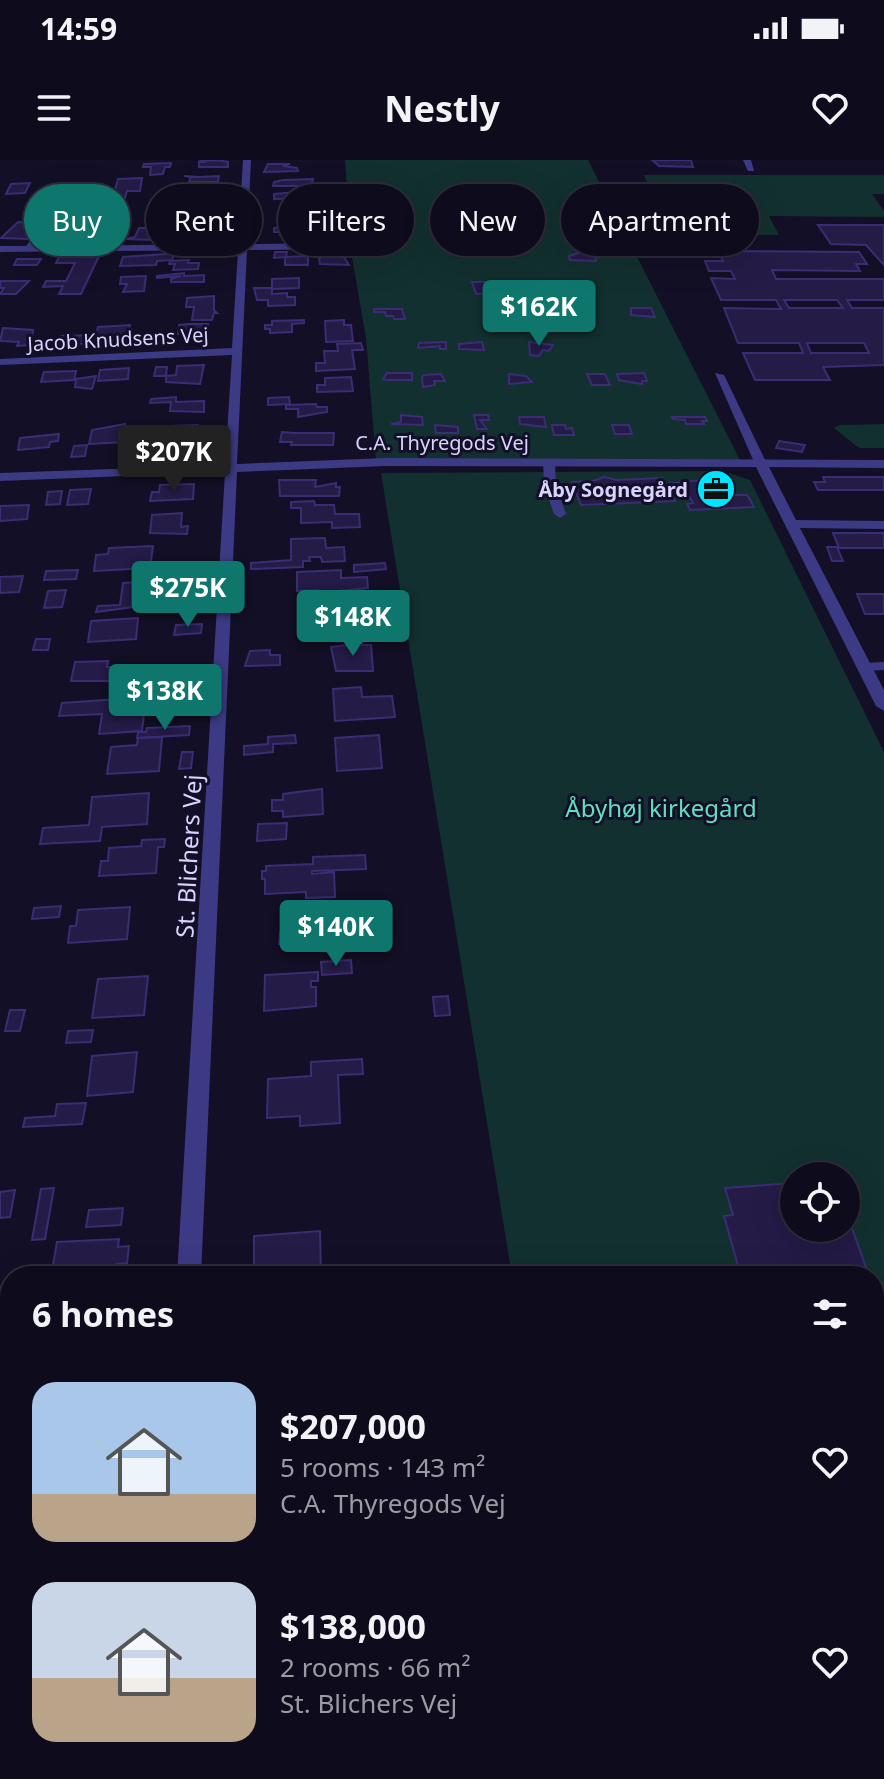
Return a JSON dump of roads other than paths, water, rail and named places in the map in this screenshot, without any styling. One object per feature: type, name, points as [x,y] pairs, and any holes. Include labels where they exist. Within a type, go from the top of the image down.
[{"type":"street","name":"St. Blichers Vej","points":[[246,184],[247,160]]},
{"type":"street","points":[[0,249],[24,249]]},
{"type":"street","name":"St. Blichers Vej","points":[[190,1266],[243,256]]},
{"type":"street","name":"Jacob Knudsens Vej","points":[[0,362],[239,351]]},
{"type":"street","name":"C.A. Thyregods Vej","points":[[0,477],[232,465],[549,462],[884,464]]},
{"type":"street","points":[[760,462],[884,706]]},
{"type":"street","points":[[790,524],[884,525]]},
{"type":"lane","points":[[747,160],[751,169]]},
{"type":"lane","points":[[719,375],[760,462]]},
{"type":"lane","points":[[549,462],[550,485],[560,514]]},
{"type":"lane","points":[[864,667],[884,666]]},
{"type":"place","name":"Åby Sognegård","points":[[716,489]]},
{"type":"park label","name":"Åbyhøj kirkegård","points":[[661,807]]}]
